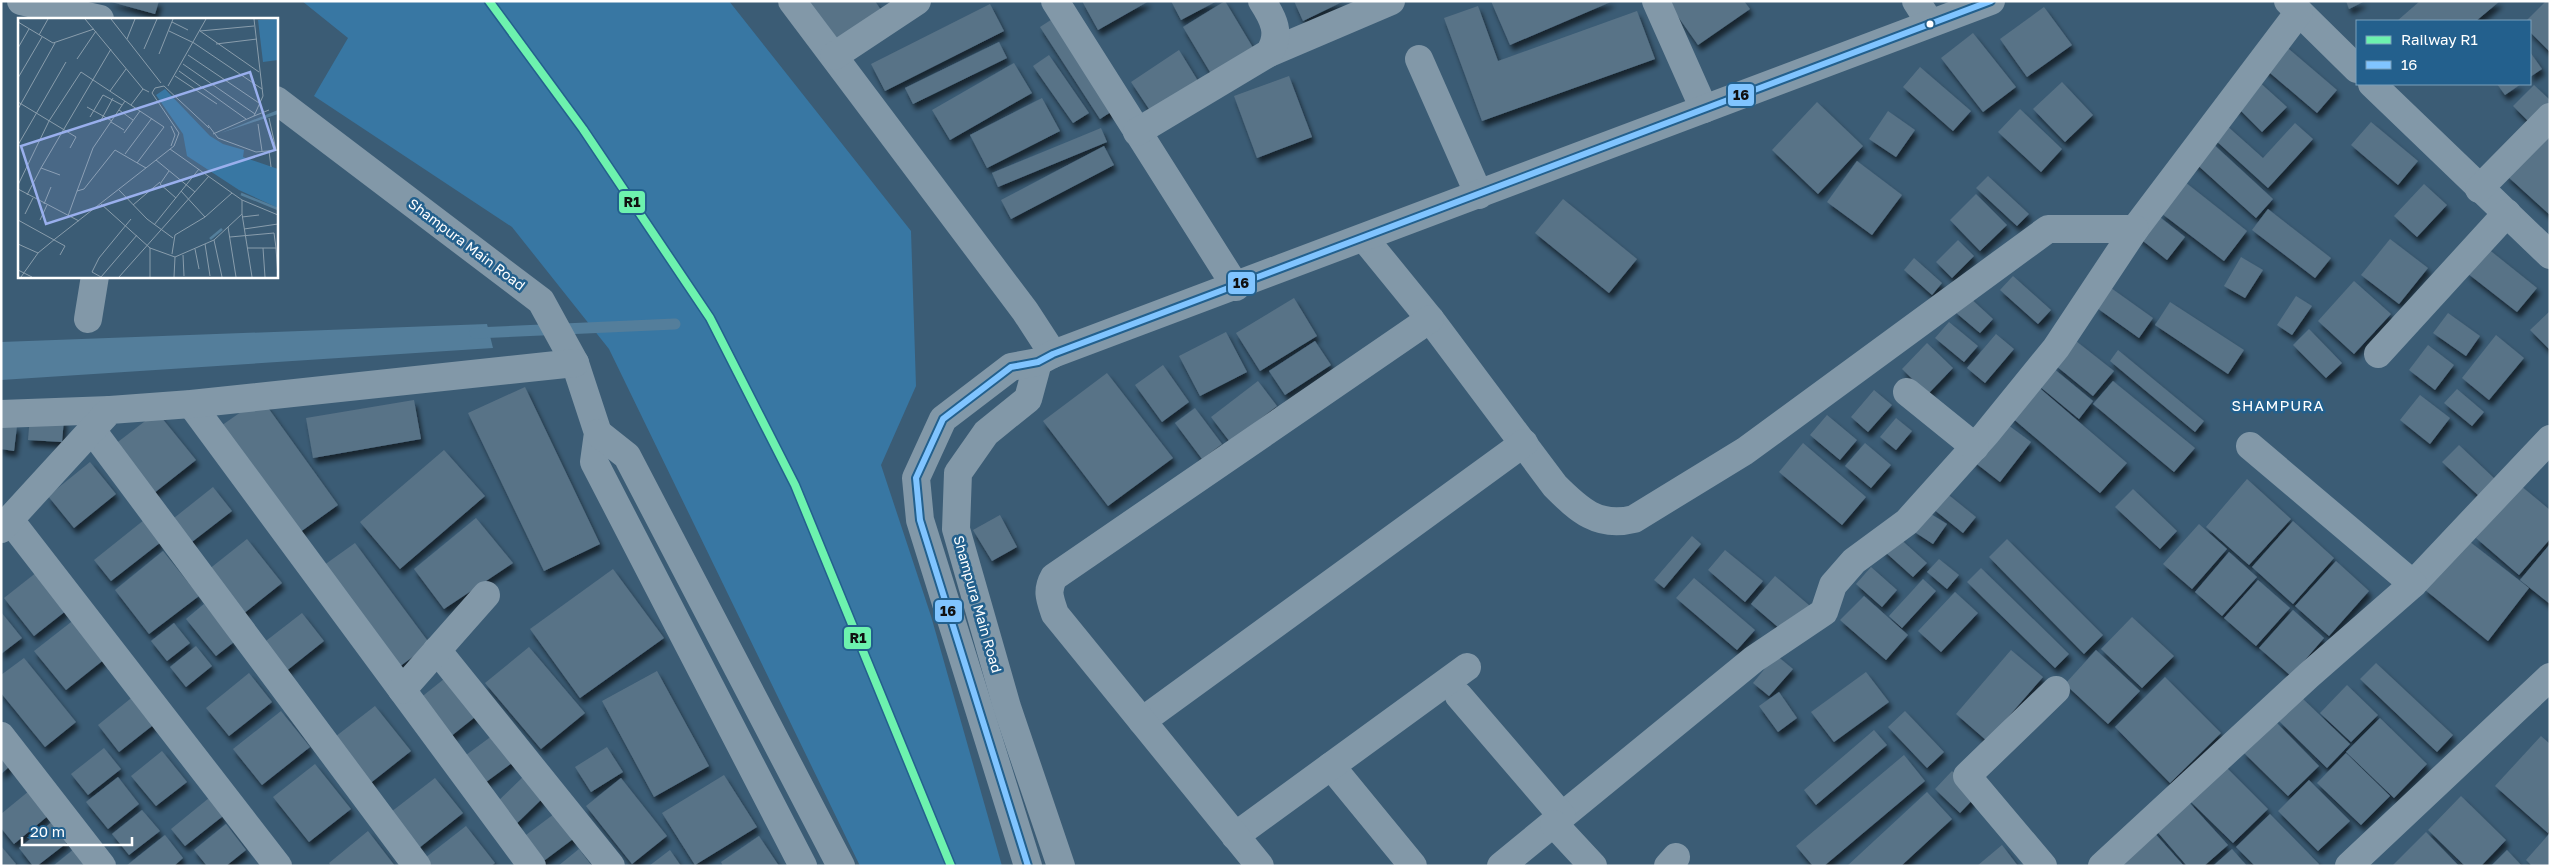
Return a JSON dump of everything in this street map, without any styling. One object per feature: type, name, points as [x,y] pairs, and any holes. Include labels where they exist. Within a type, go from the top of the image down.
[{"type":"street","points":[[21,1],[73,7],[98,18]]},
{"type":"street","points":[[792,1],[1025,311],[1046,358]]},
{"type":"street","points":[[834,56],[917,1]]},
{"type":"street","points":[[1055,1],[1236,287]]},
{"type":"street","points":[[1262,1],[1273,18],[1276,33],[1275,44],[1269,53]]},
{"type":"street","points":[[1137,132],[1269,53],[1391,1]]},
{"type":"street","points":[[1656,1],[1704,109]]},
{"type":"street","name":"Shampura Main Road","points":[[1028,866],[920,520],[916,478],[943,419],[1011,367],[1046,358],[1704,109],[1923,12],[1991,1]]},
{"type":"street","points":[[1501,866],[1754,659],[1824,612],[1833,585],[1854,561],[1907,522],[1975,447],[2056,348],[2135,229],[2293,7],[2356,68]]},
{"type":"street","points":[[1419,60],[1479,195]]},
{"type":"street","points":[[2373,85],[2550,256]]},
{"type":"street","name":"Shampura Main Road","points":[[278,102],[541,301],[571,356],[598,434],[594,462],[802,866]]},
{"type":"street","points":[[2479,189],[2550,117]]},
{"type":"street","points":[[2378,354],[2506,212]]},
{"type":"street","points":[[1364,238],[1430,320],[1555,486],[1575,506],[1598,519],[1618,523],[1634,520],[1745,450],[2048,229],[2135,229]]},
{"type":"street","points":[[88,319],[95,278]]},
{"type":"street","points":[[1260,866],[1055,614],[1049,598],[1048,587],[1054,577],[1430,320]]},
{"type":"street","points":[[1,414],[110,410],[191,404],[571,356]]},
{"type":"street","name":"Shampura Main Road","points":[[1046,358],[1028,399],[986,433],[958,473],[956,529],[1008,707],[1061,866]]},
{"type":"street","points":[[1907,392],[1975,447]]},
{"type":"street","points":[[191,404],[532,866]]},
{"type":"street","points":[[110,410],[6,524],[278,866]]},
{"type":"street","points":[[92,430],[417,866]]},
{"type":"street","points":[[598,434],[627,456],[841,866]]},
{"type":"street","points":[[2102,866],[2308,675],[2413,584],[2550,439]]},
{"type":"street","points":[[1142,721],[1524,443]]},
{"type":"street","points":[[2250,446],[2413,584]]},
{"type":"street","points":[[402,690],[486,596]]},
{"type":"street","points":[[437,650],[611,866]]},
{"type":"street","points":[[1235,836],[1467,667]]},
{"type":"street","points":[[2349,866],[2550,677]]},
{"type":"street","points":[[2043,866],[1967,776],[2056,690]]},
{"type":"street","points":[[1459,696],[1593,866]]},
{"type":"street","points":[[1,736],[102,866]]},
{"type":"street","points":[[1331,766],[1413,866]]},
{"type":"shaded area","points":[[302,1],[729,1],[911,231],[916,386],[881,465],[931,616],[1002,866],[860,866],[609,349],[512,227],[314,96],[348,38]]},
{"type":"shaded area","points":[[487,324],[493,348],[1,380],[1,342]]},
{"type":"building","points":[[108,1],[159,1],[155,14]]},
{"type":"building","points":[[806,1],[875,1],[881,10],[832,41]]},
{"type":"building","points":[[1082,1],[1149,1],[1098,30]]},
{"type":"building","points":[[1171,1],[1217,1],[1181,20]]},
{"type":"building","points":[[1225,1],[1258,56],[1216,82],[1183,27]]},
{"type":"building","points":[[1294,1],[1344,1],[1303,21]]},
{"type":"building","points":[[1491,1],[1613,1],[1510,45]]},
{"type":"building","points":[[1667,1],[1744,1],[1750,9],[1698,45]]},
{"type":"building","points":[[2346,1],[2365,1],[2349,9]]},
{"type":"building","points":[[2420,1],[2500,1],[2477,20],[2398,20]]},
{"type":"building","points":[[2546,1],[2550,1],[2550,52],[2531,33],[2531,20],[2527,20]]},
{"type":"building","points":[[990,4],[1004,31],[885,91],[871,64]]},
{"type":"building","points":[[1478,6],[1498,61],[1637,11],[1655,59],[1482,121],[1444,18]]},
{"type":"building","points":[[2044,7],[2072,45],[2027,77],[2000,39]]},
{"type":"building","points":[[1057,16],[1117,108],[1100,119],[1040,27]]},
{"type":"building","points":[[1973,33],[2016,87],[1983,112],[1941,58]]},
{"type":"building","points":[[999,42],[1007,58],[913,104],[905,88]]},
{"type":"building","points":[[2283,44],[2337,90],[2317,113],[2263,67]]},
{"type":"building","points":[[1179,50],[1198,81],[1151,112],[1131,82]]},
{"type":"building","points":[[2531,53],[2542,69],[2531,76]]},
{"type":"building","points":[[1049,55],[1089,113],[1073,123],[1033,66]]},
{"type":"building","points":[[1014,63],[1032,93],[950,140],[932,110]]},
{"type":"building","points":[[1920,67],[1971,111],[1953,131],[1903,87]]},
{"type":"building","points":[[1289,76],[1312,137],[1257,158],[1234,96]]},
{"type":"building","points":[[2257,80],[2287,107],[2262,132],[2234,104]]},
{"type":"building","points":[[2062,82],[2093,115],[2065,142],[2033,109]]},
{"type":"building","points":[[2498,85],[2520,85],[2505,95]]},
{"type":"building","points":[[2534,85],[2550,100],[2550,108],[2532,125],[2513,106]]},
{"type":"building","points":[[1042,98],[1060,131],[987,168],[970,135]]},
{"type":"building","points":[[1817,102],[1863,146],[1818,194],[1772,150]]},
{"type":"building","points":[[2020,109],[2062,149],[2041,172],[1998,132]]},
{"type":"building","points":[[1888,111],[1915,130],[1896,157],[1869,139]]},
{"type":"building","points":[[2371,122],[2418,161],[2398,185],[2351,145]]},
{"type":"building","points":[[2295,123],[2313,139],[2268,188],[2213,138],[2226,125],[2263,158]]},
{"type":"building","points":[[1101,128],[1107,142],[998,187],[992,173]]},
{"type":"building","points":[[2550,136],[2550,215],[2506,175]]},
{"type":"building","points":[[2211,142],[2273,199],[2256,218],[2193,161]]},
{"type":"building","points":[[1104,146],[1114,165],[1011,219],[1001,200]]},
{"type":"building","points":[[1857,161],[1902,195],[1872,235],[1827,202]]},
{"type":"building","points":[[1988,176],[2029,214],[2017,226],[1976,188]]},
{"type":"building","points":[[2185,182],[2247,231],[2224,261],[2161,213]]},
{"type":"building","points":[[2424,184],[2447,205],[2417,237],[2394,216]]},
{"type":"building","points":[[1976,194],[2007,225],[1980,251],[1950,220]]},
{"type":"building","points":[[1563,199],[1637,259],[1609,293],[1535,233]]},
{"type":"building","points":[[2268,209],[2331,258],[2315,278],[2252,230]]},
{"type":"building","points":[[2156,214],[2185,237],[2167,260],[2138,237]]},
{"type":"building","points":[[2390,239],[2428,268],[2399,304],[2361,275]]},
{"type":"building","points":[[1958,240],[1974,256],[1952,278],[1936,262]]},
{"type":"building","points":[[2487,248],[2537,288],[2517,312],[2467,273]]},
{"type":"building","points":[[2241,257],[2263,270],[2245,298],[2224,286]]},
{"type":"building","points":[[1914,258],[1942,283],[1932,295],[1904,270]]},
{"type":"building","points":[[2013,276],[2051,310],[2038,324],[2000,290]]},
{"type":"building","points":[[2354,281],[2391,314],[2354,354],[2318,321]]},
{"type":"building","points":[[2111,288],[2153,318],[2139,338],[2097,308]]},
{"type":"building","points":[[1968,296],[1993,319],[1980,333],[1954,311]]},
{"type":"building","points":[[2296,296],[2312,306],[2292,335],[2277,325]]},
{"type":"building","points":[[1294,298],[1317,336],[1260,371],[1236,333]]},
{"type":"building","points":[[2170,302],[2244,350],[2228,374],[2155,325]]},
{"type":"building","points":[[2550,311],[2550,350],[2530,330]]},
{"type":"building","points":[[2448,313],[2480,336],[2466,356],[2433,333]]},
{"type":"building","points":[[1949,322],[1978,346],[1964,362],[1935,338]]},
{"type":"building","points":[[2309,329],[2342,363],[2326,378],[2293,345]]},
{"type":"building","points":[[1226,332],[1247,372],[1200,396],[1179,356]]},
{"type":"building","points":[[1996,334],[2014,349],[1985,383],[1967,368]]},
{"type":"building","points":[[2496,335],[2524,358],[2489,400],[2462,378]]},
{"type":"building","points":[[1315,341],[1331,365],[1285,395],[1269,371]]},
{"type":"building","points":[[2076,341],[2114,371],[2093,396],[2055,365]]},
{"type":"building","points":[[1927,343],[1953,368],[1928,394],[1902,369]]},
{"type":"building","points":[[2428,345],[2454,365],[2435,390],[2409,370]]},
{"type":"building","points":[[2118,350],[2204,421],[2195,432],[2110,361]]},
{"type":"building","points":[[1163,365],[1189,402],[1162,422],[1135,385]]},
{"type":"building","points":[[2053,368],[2093,401],[2079,419],[2038,385]]},
{"type":"building","points":[[1107,373],[1173,458],[1108,506],[1043,421]]},
{"type":"building","points":[[1258,381],[1277,406],[1230,442],[1211,417]]},
{"type":"building","points":[[2113,381],[2195,448],[2174,472],[2093,404]]},
{"type":"building","points":[[2036,385],[2127,463],[2100,493],[2010,416]]},
{"type":"building","points":[[525,387],[600,544],[544,571],[468,413]]},
{"type":"building","points":[[2457,389],[2484,412],[2472,426],[2444,403]]},
{"type":"building","points":[[1874,390],[1892,405],[1868,432],[1851,417]]},
{"type":"building","points":[[2420,395],[2450,418],[2430,444],[2400,420]]},
{"type":"building","points":[[261,398],[338,505],[296,535],[218,428]]},
{"type":"building","points":[[414,400],[421,439],[313,458],[306,418]]},
{"type":"building","points":[[1195,408],[1222,444],[1202,459],[1175,423]]},
{"type":"building","points":[[157,412],[196,460],[149,497],[110,448]]},
{"type":"building","points":[[1827,415],[1857,440],[1840,460],[1810,435]]},
{"type":"building","points":[[30,416],[64,419],[62,442],[28,440]]},
{"type":"building","points":[[1896,418],[1912,431],[1896,450],[1880,437]]},
{"type":"building","points":[[2004,422],[2031,442],[2000,482],[1973,461]]},
{"type":"building","points":[[1,424],[17,426],[14,451],[1,449]]},
{"type":"building","points":[[1803,443],[1866,497],[1842,525],[1779,472]]},
{"type":"building","points":[[1865,443],[1891,465],[1871,488],[1845,466]]},
{"type":"building","points":[[2459,445],[2496,480],[2480,497],[2442,462]]},
{"type":"building","points":[[444,450],[485,496],[400,569],[360,522]]},
{"type":"building","points":[[90,462],[116,494],[74,528],[48,496]]},
{"type":"building","points":[[2247,479],[2291,519],[2249,565],[2206,527]]},
{"type":"building","points":[[2521,486],[2550,510],[2550,539],[2519,575],[2476,538]]},
{"type":"building","points":[[213,487],[232,511],[188,545],[169,522]]},
{"type":"building","points":[[2133,489],[2177,531],[2160,549],[2115,507]]},
{"type":"building","points":[[1945,492],[1976,517],[1963,533],[1932,508]]},
{"type":"building","points":[[1926,511],[1947,524],[1933,544],[1913,531]]},
{"type":"building","points":[[1000,515],[1017,547],[992,561],[973,530]]},
{"type":"building","points":[[476,518],[513,563],[444,609],[414,569]]},
{"type":"building","points":[[144,520],[161,542],[111,581],[94,560]]},
{"type":"building","points":[[2293,521],[2334,558],[2293,604],[2252,567]]},
{"type":"building","points":[[2199,524],[2227,549],[2192,589],[2163,564]]},
{"type":"building","points":[[1896,535],[1927,563],[1913,577],[1883,550]]},
{"type":"building","points":[[1692,536],[1701,544],[1664,588],[1654,580]]},
{"type":"building","points":[[2465,538],[2529,588],[2488,641],[2424,589]]},
{"type":"building","points":[[247,539],[282,583],[238,618],[203,574]]},
{"type":"building","points":[[2007,539],[2103,635],[2084,654],[1989,557]]},
{"type":"building","points":[[355,543],[430,644],[395,670],[320,568]]},
{"type":"building","points":[[2550,544],[2550,604],[2520,580]]},
{"type":"building","points":[[1725,550],[1763,581],[1745,602],[1708,570]]},
{"type":"building","points":[[163,551],[199,596],[149,634],[115,590]]},
{"type":"building","points":[[2229,552],[2257,577],[2222,616],[2195,592]]},
{"type":"building","points":[[1939,559],[1959,575],[1947,589],[1927,572]]},
{"type":"building","points":[[2336,561],[2369,591],[2329,636],[2295,606]]},
{"type":"building","points":[[1871,567],[1897,590],[1882,607],[1856,584]]},
{"type":"building","points":[[1981,568],[2069,654],[2055,668],[1967,582]]},
{"type":"building","points":[[613,569],[664,638],[580,698],[530,629]]},
{"type":"building","points":[[37,572],[67,610],[34,636],[4,598]]},
{"type":"building","points":[[1775,576],[1810,606],[1786,634],[1751,604]]},
{"type":"building","points":[[1694,578],[1755,630],[1737,650],[1676,598]]},
{"type":"building","points":[[1923,579],[1936,591],[1902,628],[1889,616]]},
{"type":"building","points":[[2258,580],[2290,608],[2256,646],[2224,618]]},
{"type":"building","points":[[1955,592],[1978,613],[1941,652],[1918,631]]},
{"type":"building","points":[[1864,596],[1908,635],[1886,660],[1840,620]]},
{"type":"building","points":[[204,604],[234,642],[216,656],[186,619]]},
{"type":"building","points":[[2293,610],[2324,638],[2291,676],[2259,648]]},
{"type":"building","points":[[1,612],[22,638],[1,654]]},
{"type":"building","points":[[302,613],[324,641],[285,672],[262,644]]},
{"type":"building","points":[[2132,617],[2174,656],[2142,688],[2101,649]]},
{"type":"building","points":[[75,619],[106,658],[66,690],[34,651]]},
{"type":"building","points":[[174,623],[190,643],[167,661],[151,641]]},
{"type":"building","points":[[196,646],[212,666],[186,687],[170,667]]},
{"type":"building","points":[[529,647],[585,713],[541,749],[485,683]]},
{"type":"building","points":[[2011,650],[2043,677],[1987,741],[1956,714]]},
{"type":"building","points":[[2096,650],[2140,691],[2108,724],[2065,684]]},
{"type":"building","points":[[1776,655],[1793,669],[1769,696],[1753,683]]},
{"type":"building","points":[[24,658],[76,722],[45,747],[1,693],[1,675]]},
{"type":"building","points":[[2376,663],[2453,735],[2437,752],[2360,679]]},
{"type":"building","points":[[657,671],[709,766],[654,797],[602,701]]},
{"type":"building","points":[[1866,672],[1889,702],[1834,742],[1811,712]]},
{"type":"building","points":[[249,673],[272,702],[229,736],[206,708]]},
{"type":"building","points":[[449,675],[480,713],[450,737],[419,699]]},
{"type":"building","points":[[2165,677],[2221,733],[2170,783],[2115,727]]},
{"type":"building","points":[[2347,685],[2378,715],[2351,742],[2320,713]]},
{"type":"building","points":[[1779,692],[1797,718],[1778,732],[1759,706]]},
{"type":"building","points":[[135,695],[157,722],[119,752],[98,725]]},
{"type":"building","points":[[2302,698],[2350,744],[2327,768],[2279,721]]},
{"type":"building","points":[[375,706],[411,751],[368,785],[331,740]]},
{"type":"building","points":[[281,711],[310,747],[262,785],[233,749]]},
{"type":"building","points":[[1905,711],[1944,752],[1927,768],[1888,727]]},
{"type":"building","points":[[2380,718],[2427,764],[2394,798],[2346,752]]},
{"type":"building","points":[[2275,721],[2319,766],[2288,796],[2243,752]]},
{"type":"building","points":[[500,730],[520,757],[482,785],[462,758]]},
{"type":"building","points":[[1874,730],[1887,745],[1816,805],[1804,790]]},
{"type":"building","points":[[2541,736],[2550,744],[2548,833],[2495,786]]},
{"type":"building","points":[[607,747],[623,772],[591,792],[575,767]]},
{"type":"building","points":[[104,748],[121,769],[88,795],[71,774]]},
{"type":"building","points":[[162,751],[187,782],[156,806],[131,776]]},
{"type":"building","points":[[1,753],[11,765],[1,774]]},
{"type":"building","points":[[2346,753],[2390,796],[2361,825],[2317,783]]},
{"type":"building","points":[[1904,755],[1925,781],[1824,866],[1813,866],[1796,846]]},
{"type":"building","points":[[315,764],[351,809],[309,842],[273,797]]},
{"type":"building","points":[[2224,765],[2268,809],[2233,843],[2189,800]]},
{"type":"building","points":[[1952,771],[1977,795],[1960,813],[1935,789]]},
{"type":"building","points":[[526,774],[546,795],[511,829],[490,809]]},
{"type":"building","points":[[724,775],[757,827],[695,865],[662,813]]},
{"type":"building","points":[[118,777],[139,804],[108,829],[86,802]]},
{"type":"building","points":[[435,778],[463,813],[419,848],[391,812]]},
{"type":"building","points":[[621,778],[667,836],[632,864],[586,806]]},
{"type":"building","points":[[2309,780],[2350,821],[2318,851],[2278,811]]},
{"type":"building","points":[[29,791],[49,815],[14,844],[1,828],[1,814]]},
{"type":"building","points":[[1927,792],[1952,819],[1901,866],[1847,866]]},
{"type":"building","points":[[2461,796],[2506,840],[2481,866],[2465,866],[2428,830]]},
{"type":"building","points":[[209,798],[223,816],[185,846],[171,829]]},
{"type":"building","points":[[2186,799],[2228,845],[2204,866],[2187,866],[2154,828]]},
{"type":"building","points":[[562,808],[581,833],[537,866],[518,841]]},
{"type":"building","points":[[142,810],[160,831],[129,855],[112,834]]},
{"type":"building","points":[[2270,814],[2319,864],[2318,866],[2255,866],[2236,847]]},
{"type":"building","points":[[52,822],[68,842],[37,866],[33,866],[19,848]]},
{"type":"building","points":[[226,824],[246,850],[226,866],[207,866],[194,850]]},
{"type":"building","points":[[466,826],[495,863],[491,866],[431,866],[425,858]]},
{"type":"building","points":[[2151,829],[2184,866],[2124,866],[2117,858]]},
{"type":"building","points":[[368,831],[395,866],[331,866],[329,863]]},
{"type":"building","points":[[2426,832],[2459,866],[2392,866]]},
{"type":"building","points":[[2550,833],[2550,866],[2532,866],[2526,860]]},
{"type":"building","points":[[165,835],[183,858],[174,866],[126,866]]},
{"type":"building","points":[[759,836],[779,866],[723,866],[721,862]]},
{"type":"building","points":[[79,845],[97,866],[53,866]]},
{"type":"building","points":[[2002,845],[2018,866],[1977,866]]},
{"type":"building","points":[[1,846],[16,864],[14,866],[1,866]]},
{"type":"building","points":[[579,849],[592,866],[558,866]]},
{"type":"building","points":[[2232,849],[2247,866],[2213,866]]},
{"type":"building","points":[[670,850],[681,866],[649,866]]},
{"type":"building","points":[[2507,850],[2522,866],[2491,866]]},
{"type":"waterway","points":[[475,333],[675,324]]},
{"type":"rail line","name":"R1","points":[[489,1],[583,129],[710,318],[795,485],[951,866]]},
{"type":"transit line","name":"16","points":[[1028,866],[920,520],[916,478],[943,419],[1011,367],[1038,362],[1053,354],[1991,1]]},
{"type":"district","name":"SHAMPURA","points":[[2278,405]]}]
